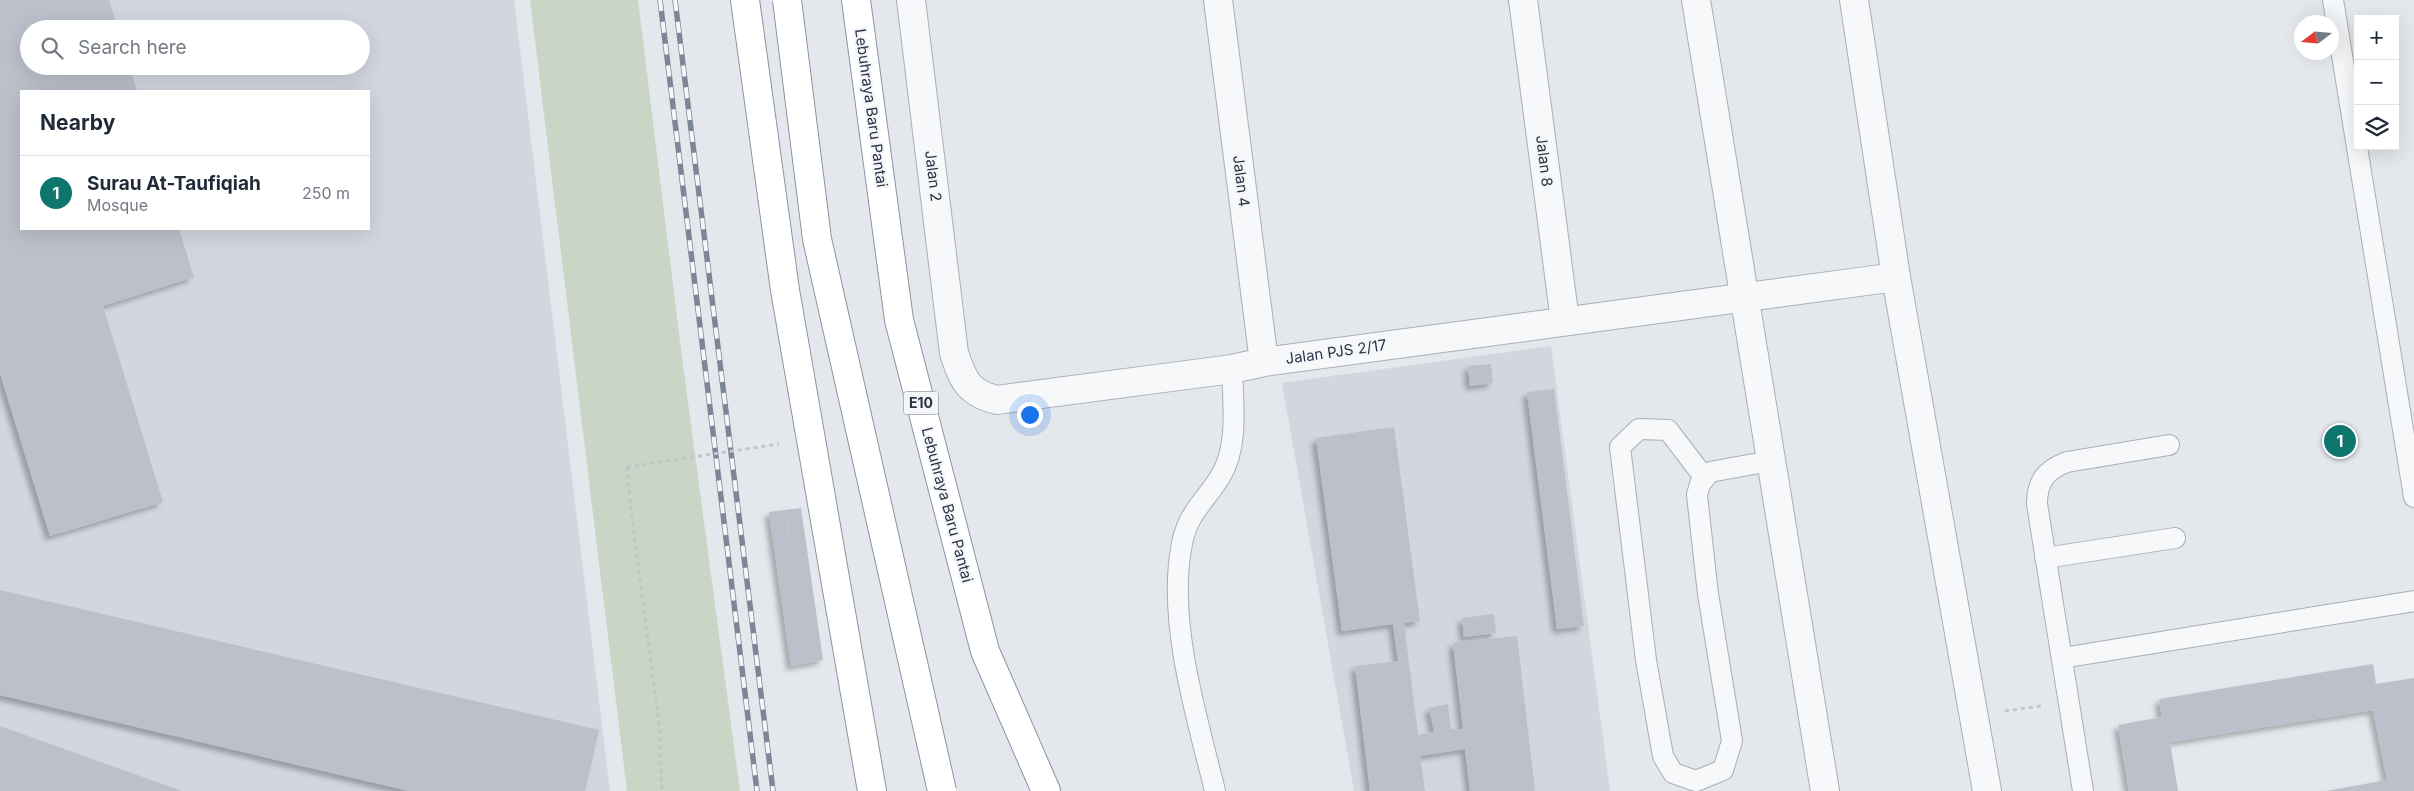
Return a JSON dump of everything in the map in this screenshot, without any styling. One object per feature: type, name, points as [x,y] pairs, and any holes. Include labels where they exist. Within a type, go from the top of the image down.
[{"type":"highway","points":[[745,0],[785,290],[872,791]]},
{"type":"highway","points":[[788,0],[817,239],[942,791]]},
{"type":"highway","name":"Lebuhraya Baru Pantai","points":[[856,0],[899,320],[986,651],[1046,791]]},
{"type":"street","name":"Jalan 2","points":[[911,0],[954,353]]},
{"type":"street","name":"Jalan 4","points":[[1218,0],[1264,362]]},
{"type":"street","name":"Jalan 8","points":[[1523,0],[1564,321]]},
{"type":"street","points":[[1696,0],[1825,791]]},
{"type":"street","points":[[1854,0],[1896,277],[1987,791]]},
{"type":"street","name":"Jalan PJS 2/17","points":[[954,353],[961,374],[967,384],[980,396],[997,400],[1896,277]]},
{"type":"lane","points":[[2333,0],[2414,497]]},
{"type":"lane","points":[[1215,791],[1185,667],[1178,600],[1180,549],[1187,526],[1197,506],[1220,476],[1228,460],[1233,411],[1232,369]]},
{"type":"lane","points":[[1704,477],[1668,430],[1638,429],[1620,446],[1646,660],[1663,756],[1673,773],[1696,781],[1723,770],[1732,741],[1698,519],[1697,495],[1704,477],[1718,469],[1770,462]]},
{"type":"lane","points":[[2083,791],[2036,504],[2037,490],[2043,477],[2053,467],[2067,462],[2169,445]]},
{"type":"lane","points":[[2045,558],[2175,538]]},
{"type":"lane","points":[[2062,658],[2414,601]]},
{"type":"path","points":[[662,791],[659,722],[627,467],[779,444]]},
{"type":"path","points":[[780,557],[790,555],[787,512]]},
{"type":"path","points":[[1974,716],[2069,701]]},
{"type":"shaded area","points":[[0,0],[514,0],[610,791],[0,791]]},
{"type":"shaded area","points":[[1551,346],[1610,791],[1354,791],[1282,383]]},
{"type":"green space","points":[[530,0],[638,0],[681,350],[740,791],[627,791]]},
{"type":"building","points":[[0,0],[109,0],[115,20],[20,20],[20,75],[132,75],[137,90],[20,90],[20,230],[179,230],[194,277],[103,306],[163,502],[50,536],[0,373]]},
{"type":"building","points":[[1491,364],[1493,383],[1470,386],[1468,366]]},
{"type":"building","points":[[1554,389],[1584,626],[1557,629],[1527,392]]},
{"type":"building","points":[[1394,427],[1420,621],[1404,623],[1418,735],[1434,732],[1429,708],[1448,704],[1451,729],[1463,729],[1453,643],[1517,636],[1535,791],[1470,791],[1465,749],[1420,756],[1425,791],[1370,791],[1355,666],[1398,661],[1393,624],[1342,631],[1316,438]]},
{"type":"building","points":[[801,508],[823,660],[791,666],[769,512]]},
{"type":"building","points":[[0,590],[599,730],[585,791],[409,791],[0,695]]},
{"type":"building","points":[[1494,614],[1496,633],[1464,637],[1462,618]]},
{"type":"building","points":[[2373,664],[2376,684],[2414,678],[2414,791],[2326,791],[2387,780],[2373,710],[2170,742],[2178,791],[2129,791],[2118,725],[2162,717],[2159,699]]},
{"type":"building","points":[[0,726],[182,791],[0,791]]},
{"type":"railway","points":[[660,0],[757,791]]},
{"type":"railway","points":[[675,0],[773,791]]},
{"type":"place","name":"Surau At-Taufiqiah","points":[[2340,441]]}]
